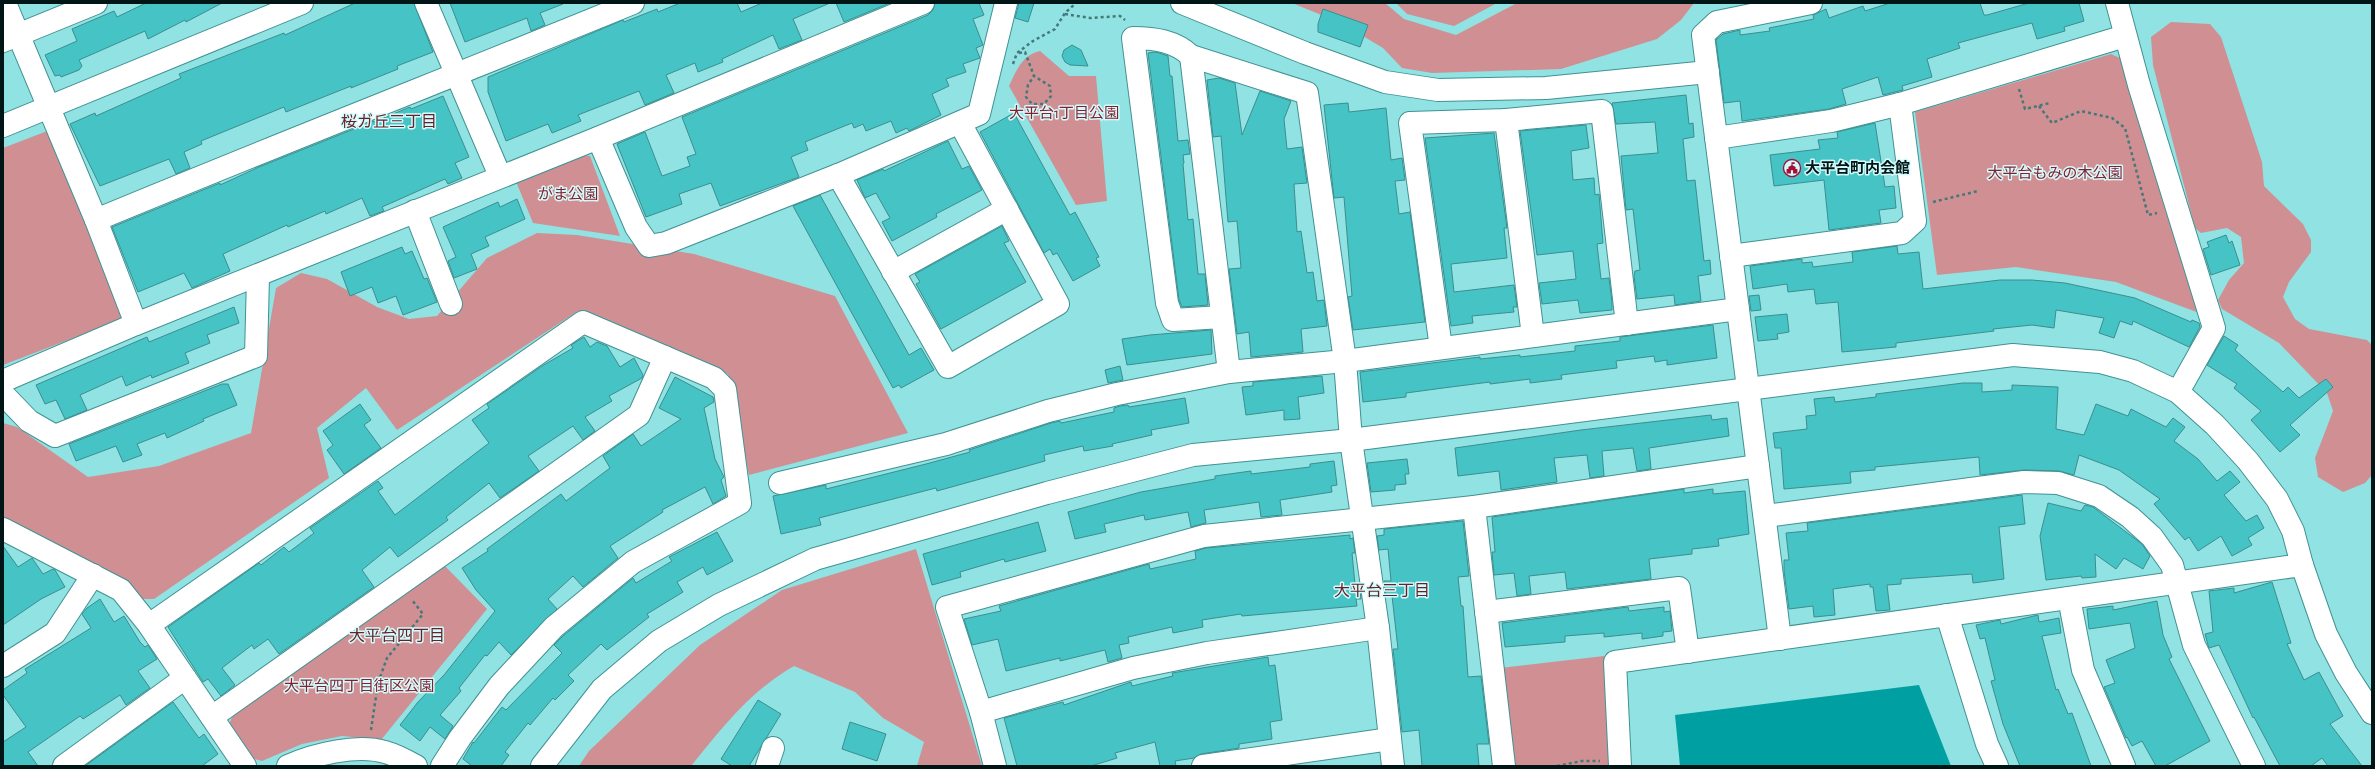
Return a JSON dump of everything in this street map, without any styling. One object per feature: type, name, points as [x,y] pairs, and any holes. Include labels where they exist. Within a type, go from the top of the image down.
[{"type":"street","points":[[4,3],[10,38],[48,108],[96,220],[136,324]]},
{"type":"street","points":[[10,38],[96,3]]},
{"type":"street","points":[[3,126],[302,3]]},
{"type":"street","points":[[426,3],[500,176]]},
{"type":"street","points":[[96,220],[358,112],[456,75],[633,3]]},
{"type":"street","points":[[3,381],[136,324],[258,276],[500,176],[598,138],[923,3]]},
{"type":"street","points":[[598,138],[636,227],[649,246],[666,243],[838,175],[979,114],[1006,3]]},
{"type":"street","points":[[1182,3],[1298,50],[1385,82],[1438,90],[1546,88],[1708,72]]},
{"type":"street","points":[[1780,639],[1703,35],[1717,22],[1811,3]]},
{"type":"street","points":[[2117,3],[2125,36],[2214,328],[2178,392]]},
{"type":"street","points":[[1716,138],[1831,121],[1900,104],[2125,36]]},
{"type":"street","points":[[1222,317],[1173,320],[1167,303],[1134,38],[1152,38],[1181,46],[1192,56],[1308,93],[1345,361],[1351,440],[1378,628],[1393,766]]},
{"type":"street","points":[[1192,56],[1229,372]]},
{"type":"street","points":[[1731,256],[1902,233],[1915,221],[1900,104]]},
{"type":"street","points":[[1441,348],[1410,123],[1506,120],[1602,111],[1627,324]]},
{"type":"street","points":[[1506,120],[1533,336]]},
{"type":"street","points":[[838,175],[948,367],[1058,304],[960,123]]},
{"type":"street","points":[[894,272],[1007,209]]},
{"type":"street","points":[[415,211],[451,304]]},
{"type":"street","points":[[3,394],[29,422],[55,436],[256,356],[258,276]]},
{"type":"street","points":[[780,483],[946,444],[1048,411],[1117,394],[1229,372],[1345,361],[1738,309]]},
{"type":"street","points":[[149,625],[583,322],[714,378],[725,389],[740,503],[633,562],[554,627],[499,686],[442,766]]},
{"type":"street","points":[[542,766],[602,689],[659,642],[719,604],[815,558],[1193,455],[1351,440],[2013,355],[2100,362],[2133,371],[2178,392],[2215,425],[2248,461],[2277,499],[2293,531],[2302,565],[2326,634],[2346,673],[2372,713]]},
{"type":"street","points":[[212,717],[639,415],[665,357]]},
{"type":"street","points":[[995,766],[980,712],[947,607],[1204,536],[1474,506],[1758,466]]},
{"type":"street","points":[[1765,516],[2024,482],[2058,483],[2099,496],[2130,517],[2152,537],[2172,565],[2194,645],[2254,766]]},
{"type":"street","points":[[1474,506],[1504,766]]},
{"type":"street","points":[[3,529],[121,590],[149,625],[245,766]]},
{"type":"street","points":[[1620,764],[1615,662],[2302,565]]},
{"type":"street","points":[[3,666],[55,633],[93,575]]},
{"type":"street","points":[[1486,612],[1679,588],[1688,652]]},
{"type":"street","points":[[2069,598],[2083,670],[2124,766]]},
{"type":"street","points":[[1947,615],[1987,744],[1997,766]]},
{"type":"street","points":[[980,712],[1133,668],[1207,653],[1378,628]]},
{"type":"street","points":[[64,766],[185,678]]},
{"type":"street","points":[[1203,766],[1390,739]]},
{"type":"street","points":[[288,766],[299,761],[344,750],[384,752],[416,766]]},
{"type":"path","points":[[993,60],[997,70],[1007,68],[1014,63],[1017,53],[1033,41],[1055,29],[1065,13],[1076,3]]},
{"type":"path","points":[[1065,13],[1090,18]]},
{"type":"path","points":[[1017,53],[1025,52],[1034,76],[1050,86],[1051,96],[1044,104],[1032,104],[1026,97],[1028,85],[1034,76]]},
{"type":"path","points":[[2017,84],[2025,109],[2050,103]]},
{"type":"path","points":[[2039,106],[2052,123],[2081,111],[2112,118],[2126,128],[2148,215]]},
{"type":"path","points":[[1913,207],[1978,191]]},
{"type":"path","points":[[369,751],[371,718],[378,683],[387,658],[402,637],[423,614],[400,584]]},
{"type":"path","points":[[1557,766],[1582,761],[1620,764]]},
{"type":"green space","points":[[1292,3],[1385,3],[1404,19],[1456,35],[1517,3],[1694,3],[1681,20],[1657,39],[1561,69],[1432,73],[1402,68],[1383,48],[1341,23]]},
{"type":"green space","points":[[1396,3],[1497,3],[1454,26],[1407,14]]},
{"type":"green space","points":[[2171,22],[2210,24],[2221,37],[2262,162],[2264,186],[2303,224],[2311,240],[2311,252],[2289,282],[2283,297],[2295,319],[2309,329],[2367,340],[2372,345],[2372,475],[2365,483],[2343,492],[2318,477],[2315,458],[2333,411],[2327,393],[2279,343],[2222,309],[2218,300],[2229,280],[2244,263],[2241,237],[2227,228],[2201,233],[2195,228],[2153,65],[2151,37]]},
{"type":"green space","name":"大平台1丁目公園","points":[[1040,51],[1069,76],[1096,76],[1107,201],[1076,205],[1009,86],[1020,64],[1029,56]]},
{"type":"green space","name":"大平台もみの木公園","points":[[2111,54],[2122,59],[2202,314],[2116,282],[2016,267],[1937,275],[1915,112]]},
{"type":"green space","points":[[50,130],[123,319],[3,365],[3,148]]},
{"type":"green space","name":"がま公園","points":[[576,155],[590,156],[620,236],[533,223],[515,179]]},
{"type":"green space","points":[[537,233],[577,235],[694,254],[835,296],[908,433],[749,475],[728,374],[578,311],[397,430],[366,388],[317,428],[329,478],[154,599],[134,599],[3,525],[3,423],[17,427],[88,477],[159,466],[251,433],[276,288],[301,273],[327,279],[377,307],[409,319],[437,316],[487,258]]},
{"type":"green space","points":[[916,549],[982,766],[917,766],[924,742],[883,718],[855,692],[794,666],[778,676],[750,699],[726,724],[691,766],[579,766],[589,751],[700,645],[782,590]]},
{"type":"green space","name":"大平台四丁目街区公園","points":[[443,564],[487,609],[381,740],[342,736],[302,744],[262,761],[251,758],[229,724],[234,713]]},
{"type":"green space","points":[[1604,656],[1612,766],[1511,766],[1500,668]]},
{"type":"water","points":[[1919,685],[1951,766],[1680,766],[1675,715]]},
{"type":"building","points":[[146,3],[222,3],[186,22],[185,20],[148,39],[145,31],[79,60],[82,66],[79,70],[61,77],[60,75],[55,76],[45,55],[77,41],[72,29],[114,11],[117,17]]},
{"type":"building","points":[[355,3],[414,3],[433,52],[397,66],[398,69],[351,88],[351,86],[286,112],[284,107],[201,141],[202,144],[184,152],[190,168],[176,174],[169,159],[100,186],[70,124],[95,113],[96,116],[181,78],[179,74],[284,33],[285,35]]},
{"type":"building","points":[[450,3],[563,4],[540,13],[545,25],[531,31],[527,18],[465,42]]},
{"type":"building","points":[[680,3],[737,3],[741,12],[762,3],[830,3],[793,19],[802,40],[779,49],[773,35],[722,59],[723,62],[698,72],[695,63],[666,75],[674,93],[645,105],[639,91],[578,115],[581,121],[552,133],[548,124],[506,141],[488,92],[488,77],[623,20],[624,22],[657,9],[658,12]]},
{"type":"building","points":[[836,3],[890,3],[844,22]]},
{"type":"building","points":[[935,3],[979,3],[984,15],[973,19],[983,45],[976,48],[980,58],[963,64],[966,72],[946,79],[949,86],[932,94],[941,115],[909,131],[907,128],[896,133],[891,121],[866,131],[863,124],[854,128],[852,123],[805,142],[808,150],[791,157],[799,177],[720,206],[711,183],[679,194],[682,204],[646,217],[617,144],[645,132],[662,176],[690,166],[687,157],[696,154],[682,117],[928,15],[933,10]]},
{"type":"building","points":[[1019,3],[1034,3],[1028,22],[1015,18]]},
{"type":"building","points":[[1890,3],[1980,3],[1984,15],[1987,15],[2029,3],[2079,3],[2084,21],[2064,27],[2065,31],[2037,39],[2032,23],[1958,43],[1960,48],[1927,59],[1932,77],[1902,86],[1903,90],[1883,95],[1878,77],[1842,89],[1846,104],[1829,109],[1742,121],[1740,101],[1724,103],[1716,40],[1723,34],[1740,30],[1740,35],[1770,31],[1769,28],[1814,19],[1813,15],[1826,9],[1829,18],[1863,6],[1865,11]]},
{"type":"building","points":[[1323,9],[1368,25],[1360,47],[1318,32],[1318,24]]},
{"type":"building","points":[[1072,45],[1081,50],[1088,66],[1070,65],[1065,62],[1062,56],[1064,50]]},
{"type":"building","points":[[1156,52],[1168,56],[1170,76],[1172,76],[1178,141],[1188,140],[1190,154],[1183,155],[1183,164],[1188,220],[1193,219],[1198,274],[1205,274],[1208,305],[1182,307],[1179,300],[1148,53]]},
{"type":"building","points":[[1219,78],[1235,83],[1242,135],[1260,91],[1291,101],[1284,119],[1287,149],[1302,147],[1307,183],[1294,184],[1297,232],[1301,231],[1307,273],[1313,272],[1317,301],[1324,300],[1327,326],[1301,329],[1303,352],[1251,357],[1249,332],[1237,334],[1229,269],[1241,268],[1237,221],[1228,222],[1221,136],[1213,137],[1207,80]]},
{"type":"building","points":[[1686,95],[1689,124],[1693,123],[1694,137],[1683,139],[1687,181],[1695,180],[1704,261],[1710,260],[1711,274],[1698,276],[1701,301],[1675,305],[1674,295],[1637,299],[1634,276],[1635,271],[1640,270],[1633,209],[1626,210],[1621,156],[1658,153],[1655,122],[1616,124],[1612,103]]},
{"type":"building","points":[[443,96],[469,157],[455,163],[462,178],[448,184],[445,179],[382,207],[384,211],[370,216],[362,198],[326,214],[325,211],[288,227],[287,225],[223,254],[230,271],[192,288],[184,273],[138,292],[112,227],[220,183],[220,185],[259,167],[374,121],[410,107],[411,109]]},
{"type":"building","points":[[1348,103],[1349,112],[1386,108],[1391,160],[1402,158],[1405,180],[1395,181],[1399,214],[1410,212],[1425,322],[1353,330],[1348,297],[1352,296],[1344,197],[1334,198],[1324,105]]},
{"type":"building","points":[[1014,113],[1070,215],[1075,212],[1099,257],[1096,258],[1100,266],[1073,281],[1057,253],[1053,255],[1050,249],[1044,253],[980,132]]},
{"type":"building","points":[[1875,123],[1885,187],[1894,186],[1896,208],[1879,210],[1881,223],[1829,230],[1824,180],[1774,186],[1770,155],[1820,149],[1818,140],[1838,138],[1837,132]]},
{"type":"building","points":[[1586,125],[1589,148],[1571,151],[1573,180],[1594,178],[1595,195],[1599,194],[1603,243],[1597,244],[1601,279],[1609,278],[1612,310],[1580,313],[1578,300],[1542,304],[1539,283],[1576,279],[1573,251],[1537,255],[1520,131]]},
{"type":"building","points":[[1494,133],[1507,228],[1504,228],[1507,258],[1451,264],[1454,292],[1514,285],[1517,307],[1513,307],[1514,312],[1472,316],[1473,323],[1451,326],[1425,138]]},
{"type":"building","points":[[948,141],[962,169],[969,166],[982,190],[936,214],[937,217],[892,241],[882,222],[890,218],[876,193],[865,198],[857,180],[883,169],[884,171]]},
{"type":"building","points":[[820,195],[909,355],[921,348],[934,370],[901,388],[899,385],[893,388],[793,206]]},
{"type":"building","points":[[517,199],[525,219],[485,237],[489,246],[471,254],[477,269],[454,278],[448,261],[456,257],[443,227],[498,202],[500,207]]},
{"type":"building","points":[[1002,226],[1009,241],[1004,243],[1026,282],[941,329],[916,284],[920,282],[915,274]]},
{"type":"building","points":[[2226,235],[2229,243],[2232,241],[2240,265],[2211,275],[2203,249],[2209,247],[2207,242]]},
{"type":"building","points":[[1897,246],[1898,254],[1919,252],[1923,289],[2000,280],[2032,280],[2065,283],[2135,298],[2191,322],[2192,320],[2199,323],[2200,327],[2189,347],[2133,321],[2132,325],[2120,321],[2114,338],[2099,333],[2104,318],[2056,310],[2054,328],[2032,325],[1993,329],[1994,331],[1896,343],[1896,347],[1842,352],[1838,302],[1816,304],[1814,289],[1788,292],[1787,284],[1753,289],[1750,266],[1802,259],[1802,263],[1812,262],[1813,267],[1853,262],[1852,252]]},
{"type":"building","points":[[402,247],[405,254],[412,251],[424,279],[427,278],[437,302],[403,315],[396,296],[378,303],[372,287],[350,296],[341,272]]},
{"type":"building","points":[[1759,295],[1761,310],[1751,311],[1749,296]]},
{"type":"building","points":[[234,307],[239,323],[207,335],[210,343],[185,353],[189,363],[152,378],[151,375],[126,386],[122,376],[80,395],[87,410],[65,419],[56,400],[45,404],[36,385],[147,337],[149,342]]},
{"type":"building","points":[[1787,314],[1789,332],[1777,334],[1778,339],[1758,341],[1755,317]]},
{"type":"building","points":[[1713,325],[1717,358],[1667,365],[1667,360],[1655,362],[1654,356],[1616,361],[1617,368],[1561,375],[1562,379],[1530,383],[1530,379],[1490,384],[1490,382],[1406,393],[1406,397],[1363,402],[1360,372],[1480,357],[1480,359],[1520,355],[1520,357],[1575,351],[1575,346],[1620,341],[1620,337]]},
{"type":"building","points":[[1211,330],[1212,354],[1127,365],[1122,339]]},
{"type":"building","points":[[2224,336],[2238,345],[2235,350],[2283,392],[2288,387],[2299,398],[2326,379],[2333,387],[2290,425],[2300,435],[2280,452],[2251,420],[2261,411],[2234,388],[2237,384],[2207,365]]},
{"type":"building","points":[[584,337],[590,347],[597,342],[607,346],[620,367],[634,358],[643,375],[642,378],[609,396],[612,401],[585,417],[595,431],[583,440],[573,426],[528,456],[539,471],[500,498],[489,483],[446,517],[448,520],[398,557],[390,547],[362,570],[374,587],[279,654],[268,639],[254,649],[252,645],[222,668],[235,685],[221,696],[208,679],[203,682],[168,627],[259,563],[261,565],[284,547],[289,552],[314,533],[310,528],[378,481],[383,488],[378,491],[395,515],[489,443],[472,420],[489,408],[487,404],[542,366],[573,348],[571,345]]},
{"type":"building","points":[[1120,366],[1123,380],[1108,383],[1105,370]]},
{"type":"building","points":[[1322,376],[1324,393],[1298,397],[1300,419],[1284,420],[1284,410],[1246,415],[1242,387],[1253,386],[1253,382]]},
{"type":"building","points":[[675,377],[713,397],[714,402],[704,408],[715,459],[724,477],[721,480],[726,496],[713,504],[705,487],[662,510],[663,512],[610,546],[618,558],[583,587],[573,576],[548,599],[557,609],[511,655],[499,642],[487,656],[485,655],[459,688],[461,691],[440,715],[453,726],[445,739],[430,727],[420,741],[400,725],[418,702],[444,675],[495,611],[476,590],[462,568],[488,551],[487,549],[561,494],[566,501],[610,468],[603,456],[633,434],[641,446],[681,419],[659,408]]},
{"type":"building","points":[[1963,383],[1982,383],[1982,392],[2012,390],[2012,385],[2058,387],[2056,429],[2084,435],[2096,404],[2128,416],[2131,409],[2166,427],[2173,418],[2185,427],[2174,441],[2198,459],[2217,481],[2230,471],[2240,482],[2224,495],[2246,521],[2257,515],[2264,528],[2248,538],[2252,545],[2232,556],[2221,536],[2198,551],[2189,537],[2185,540],[2154,504],[2160,499],[2119,470],[2079,455],[2074,475],[2059,471],[2024,470],[1980,475],[1979,457],[1875,467],[1875,470],[1850,472],[1851,483],[1784,489],[1781,448],[1775,448],[1773,433],[1807,429],[1806,416],[1816,415],[1814,399],[1834,397],[1835,402],[1876,397],[1876,394]]},
{"type":"building","points":[[222,384],[228,384],[237,405],[203,419],[204,421],[167,438],[165,433],[137,444],[142,455],[123,462],[116,446],[76,461],[69,444]]},
{"type":"building","points":[[1185,398],[1189,423],[1151,430],[1152,435],[1112,444],[1113,446],[1084,451],[1083,446],[1044,455],[1045,461],[937,491],[936,488],[819,518],[821,525],[781,534],[773,496],[826,485],[826,489],[926,464],[970,452],[969,450],[1051,423],[1060,421],[1061,423],[1114,412],[1114,408],[1120,406],[1128,405],[1129,407]]},
{"type":"building","points":[[360,404],[371,420],[364,425],[381,448],[344,474],[327,450],[333,445],[323,431]]},
{"type":"building","points":[[1711,415],[1712,420],[1727,418],[1729,436],[1649,448],[1651,469],[1637,471],[1633,448],[1602,451],[1604,476],[1590,478],[1587,455],[1554,458],[1557,482],[1501,490],[1499,471],[1458,476],[1455,448],[1581,430]]},
{"type":"building","points":[[1407,459],[1409,474],[1405,474],[1406,484],[1395,485],[1395,490],[1371,492],[1367,463]]},
{"type":"building","points":[[1334,461],[1337,485],[1331,486],[1332,492],[1280,500],[1282,515],[1261,517],[1259,502],[1204,510],[1206,523],[1191,527],[1188,512],[1145,520],[1144,515],[1104,524],[1106,532],[1075,539],[1068,512],[1141,492],[1215,479],[1215,476],[1251,471],[1251,474],[1310,467],[1310,464]]},
{"type":"building","points":[[1684,489],[1684,493],[1713,489],[1713,494],[1745,491],[1749,534],[1718,539],[1719,546],[1692,549],[1692,554],[1649,559],[1651,579],[1567,589],[1565,572],[1529,576],[1531,594],[1517,596],[1514,573],[1494,575],[1492,552],[1495,552],[1492,517]]},
{"type":"building","points":[[2022,495],[2025,524],[1999,527],[2004,579],[1973,583],[1972,574],[1901,579],[1901,584],[1887,585],[1890,610],[1876,611],[1873,587],[1870,587],[1870,584],[1833,589],[1835,615],[1814,617],[1813,606],[1789,609],[1784,571],[1784,560],[1789,560],[1786,533],[1808,531],[1807,523]]},
{"type":"building","points":[[2048,503],[2081,511],[2085,505],[2093,507],[2142,544],[2150,556],[2143,569],[2124,558],[2116,569],[2095,554],[2096,577],[2082,578],[2081,576],[2046,580],[2040,536]]},
{"type":"building","points":[[1463,521],[1469,576],[1458,577],[1461,606],[1463,606],[1468,677],[1481,676],[1489,744],[1477,744],[1479,766],[1422,766],[1419,730],[1402,732],[1393,649],[1398,649],[1392,596],[1386,596],[1384,581],[1391,581],[1388,549],[1379,550],[1377,536],[1384,535],[1384,529]]},
{"type":"building","points":[[1038,522],[1046,551],[1005,562],[1004,559],[960,572],[961,577],[932,585],[923,554]]},
{"type":"building","points":[[717,532],[733,561],[707,575],[703,567],[677,582],[683,592],[647,614],[649,617],[607,650],[601,644],[568,675],[574,681],[555,700],[553,698],[530,725],[528,723],[505,752],[509,755],[501,766],[472,766],[463,759],[473,742],[474,743],[502,707],[506,710],[562,653],[554,645],[563,636],[633,578],[636,583],[672,561],[669,557]]},
{"type":"building","points":[[1350,535],[1350,539],[1353,538],[1355,553],[1352,553],[1355,584],[1359,584],[1361,599],[1356,599],[1357,606],[1242,616],[1241,614],[1202,620],[1203,627],[1173,633],[1172,627],[1128,637],[1129,643],[1119,645],[1122,658],[1108,662],[1105,650],[1060,661],[1060,658],[1006,671],[998,639],[972,645],[964,619],[1001,611],[999,606],[1149,564],[1150,569],[1196,559],[1195,551],[1206,548]]},
{"type":"building","points":[[3,546],[18,567],[32,558],[43,574],[53,569],[55,570],[65,587],[41,599],[3,625]]},
{"type":"building","points":[[2272,582],[2291,643],[2287,644],[2304,680],[2319,672],[2343,716],[2330,724],[2362,766],[2328,766],[2322,758],[2311,766],[2280,766],[2254,717],[2253,718],[2219,645],[2209,648],[2205,634],[2213,632],[2209,591],[2234,588],[2234,593]]},
{"type":"building","points":[[100,599],[114,622],[124,616],[140,642],[145,647],[148,645],[157,659],[138,671],[150,688],[126,705],[120,695],[83,719],[80,716],[28,752],[38,766],[3,766],[3,742],[26,727],[3,695],[3,690],[27,673],[25,669],[91,628],[82,614],[87,608]]},
{"type":"building","points":[[2157,601],[2163,635],[2172,657],[2169,659],[2210,741],[2165,766],[2156,766],[2142,741],[2132,746],[2127,737],[2126,738],[2104,687],[2115,683],[2106,660],[2135,648],[2130,623],[2089,629],[2087,609],[2113,606],[2113,610]]},
{"type":"building","points":[[1628,607],[1629,611],[1664,607],[1664,612],[1670,611],[1672,631],[1663,632],[1663,636],[1642,639],[1642,633],[1604,637],[1604,633],[1565,636],[1565,642],[1505,647],[1502,623]]},
{"type":"building","points":[[2038,615],[2039,622],[2059,618],[2061,633],[2042,636],[2056,690],[2058,689],[2068,714],[2072,713],[2091,766],[2020,766],[2003,724],[1991,681],[1995,680],[1985,638],[1980,639],[1976,625],[2000,620],[2001,624]]},
{"type":"building","points":[[1268,657],[1269,666],[1275,665],[1282,720],[1270,722],[1272,739],[1239,744],[1239,748],[1201,754],[1194,758],[1175,761],[1176,766],[1160,766],[1155,742],[1115,753],[1117,758],[1091,766],[1017,766],[1004,718],[1063,702],[1064,705],[1131,682],[1132,686],[1173,676],[1172,673]]},
{"type":"building","points":[[758,700],[781,714],[749,766],[732,766],[721,759]]},
{"type":"building","points":[[173,702],[199,738],[204,734],[218,754],[202,766],[85,766]]},
{"type":"building","points":[[850,722],[886,734],[877,761],[842,749]]},
{"type":"place","name":"大平台町内会館","points":[[1792,168]]},
{"type":"district","name":"桜ガ丘三丁目","points":[[389,122]]},
{"type":"district","name":"大平台三丁目","points":[[1382,591]]},
{"type":"district","name":"大平台四丁目","points":[[397,636]]}]
